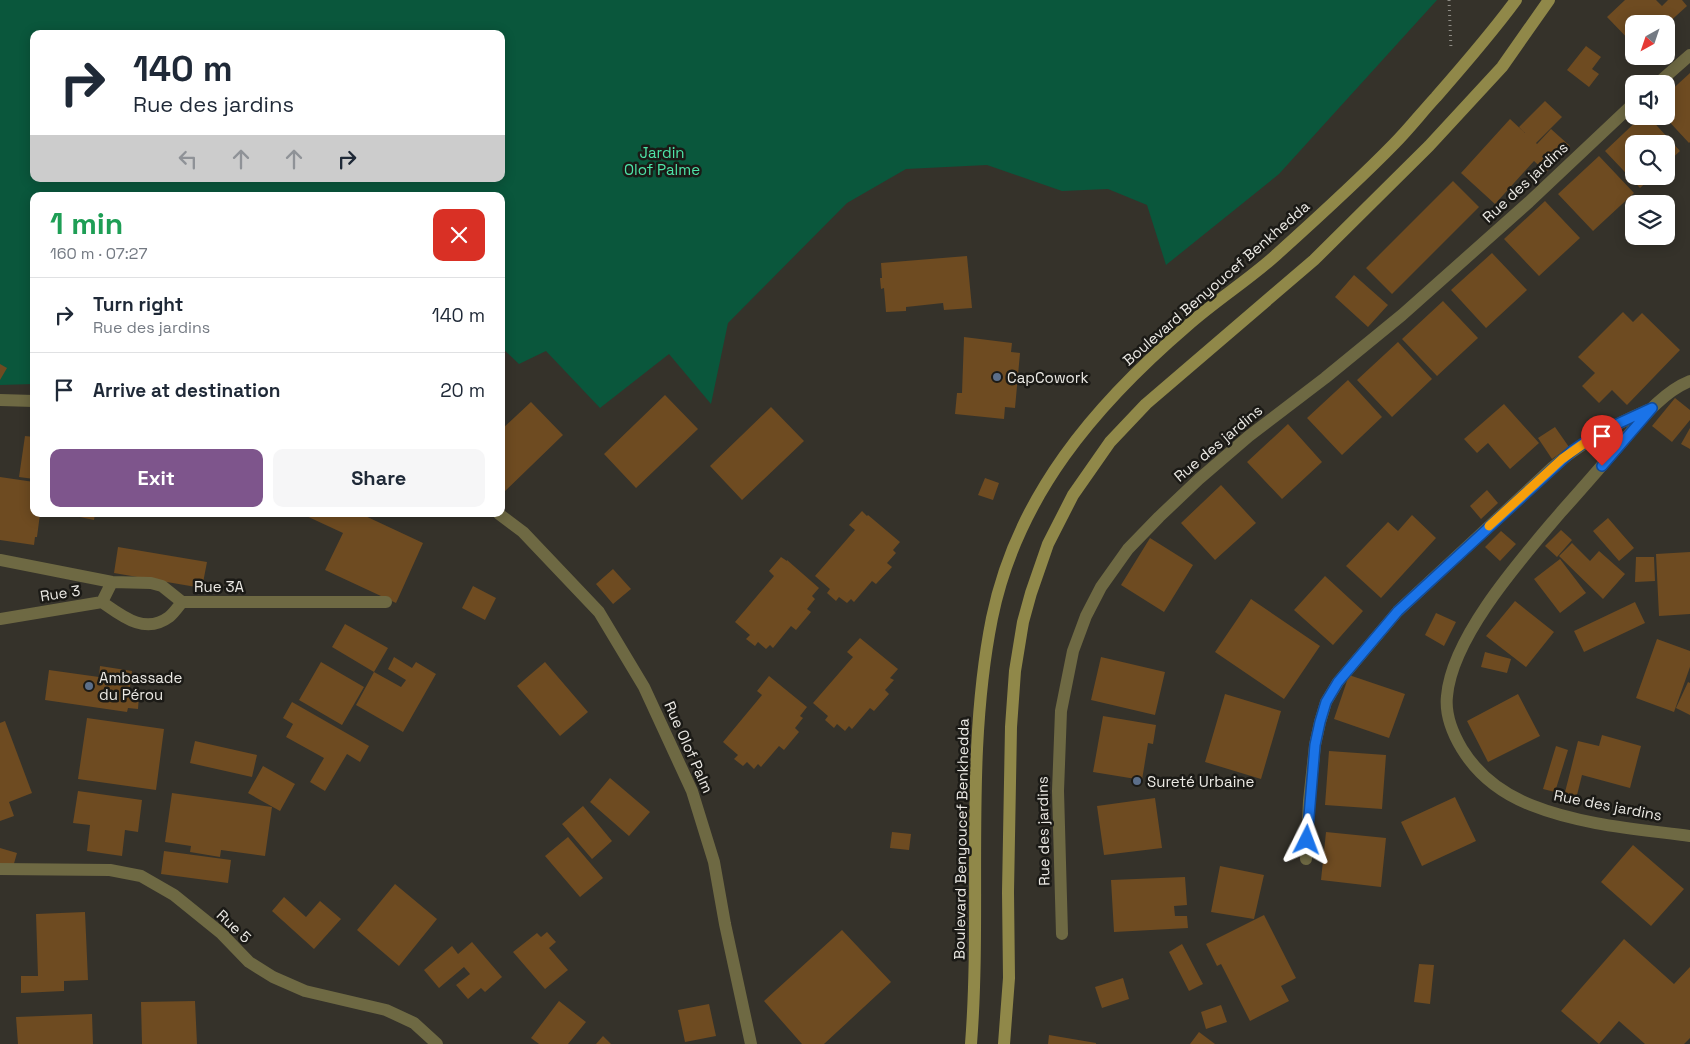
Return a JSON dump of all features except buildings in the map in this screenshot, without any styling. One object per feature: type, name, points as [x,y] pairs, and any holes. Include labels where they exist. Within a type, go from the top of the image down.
[{"type":"main road","name":"Boulevard Benyoucef Benkhedda","points":[[971,1044],[976,945],[976,764],[982,684],[993,616],[1012,551],[1034,503],[1050,476],[1083,431],[1119,388],[1188,324],[1258,272],[1396,142],[1493,31],[1516,0]]},
{"type":"main road","points":[[1004,1044],[1009,978],[1008,892],[1011,726],[1015,671],[1023,622],[1031,593],[1048,544],[1073,495],[1110,442],[1146,404],[1314,260],[1429,146],[1502,67],[1549,0]]},
{"type":"street","points":[[1667,75],[1690,55]]},
{"type":"street","name":"Rue des jardins","points":[[1062,934],[1058,791],[1061,710],[1073,652],[1086,616],[1101,587],[1128,549],[1158,517],[1199,479],[1249,436],[1325,378],[1402,315],[1529,202],[1625,111]]},
{"type":"street","name":"Rue des jardins","points":[[1690,381],[1652,408],[1512,571],[1461,648],[1452,670],[1446,697],[1449,720],[1456,740],[1483,775],[1501,790],[1531,805],[1576,818],[1690,836]]},
{"type":"street","points":[[0,400],[30,401]]},
{"type":"street","points":[[1306,858],[1309,801],[1315,745],[1326,702],[1338,682],[1398,611],[1553,467],[1600,432],[1652,408]]},
{"type":"street","name":"Rue Olof Palm","points":[[503,517],[523,532],[599,612],[644,687],[692,792],[714,862],[725,924],[751,1044]]},
{"type":"street","name":"Rue 3A","points":[[0,560],[112,582],[151,583],[162,586],[182,602],[386,602]]},
{"type":"street","name":"Rue 3","points":[[0,619],[102,602],[112,582]]},
{"type":"street","points":[[102,602],[135,623],[149,624],[159,623],[170,616],[182,602]]},
{"type":"street","name":"Rue 5","points":[[0,868],[110,870],[141,876],[174,896],[221,933],[249,962],[273,977],[305,991],[386,1010],[414,1023],[437,1044]]},
{"type":"path","points":[[1449,0],[1451,80]]},
{"type":"green space","name":"Jardin Olof Palme","points":[[0,0],[1437,0],[1279,174],[1166,265],[1147,205],[1108,189],[1062,191],[987,165],[906,169],[847,203],[728,323],[711,404],[669,354],[600,408],[546,351],[519,364],[505,351],[505,192],[30,192],[30,384],[0,385]]},
{"type":"slow traffic","points":[[1489,526],[1562,459],[1589,440]]},
{"type":"place","name":"CapCowork","points":[[997,377]]},
{"type":"place","name":"Ambassade du Pérou","points":[[89,686]]},
{"type":"place","name":"Sureté Urbaine","points":[[1137,781]]},
{"type":"route","points":[[1307,840],[1315,745],[1320,722],[1326,702],[1338,682],[1353,663],[1398,611],[1553,467],[1600,432],[1652,408],[1602,466]]}]
